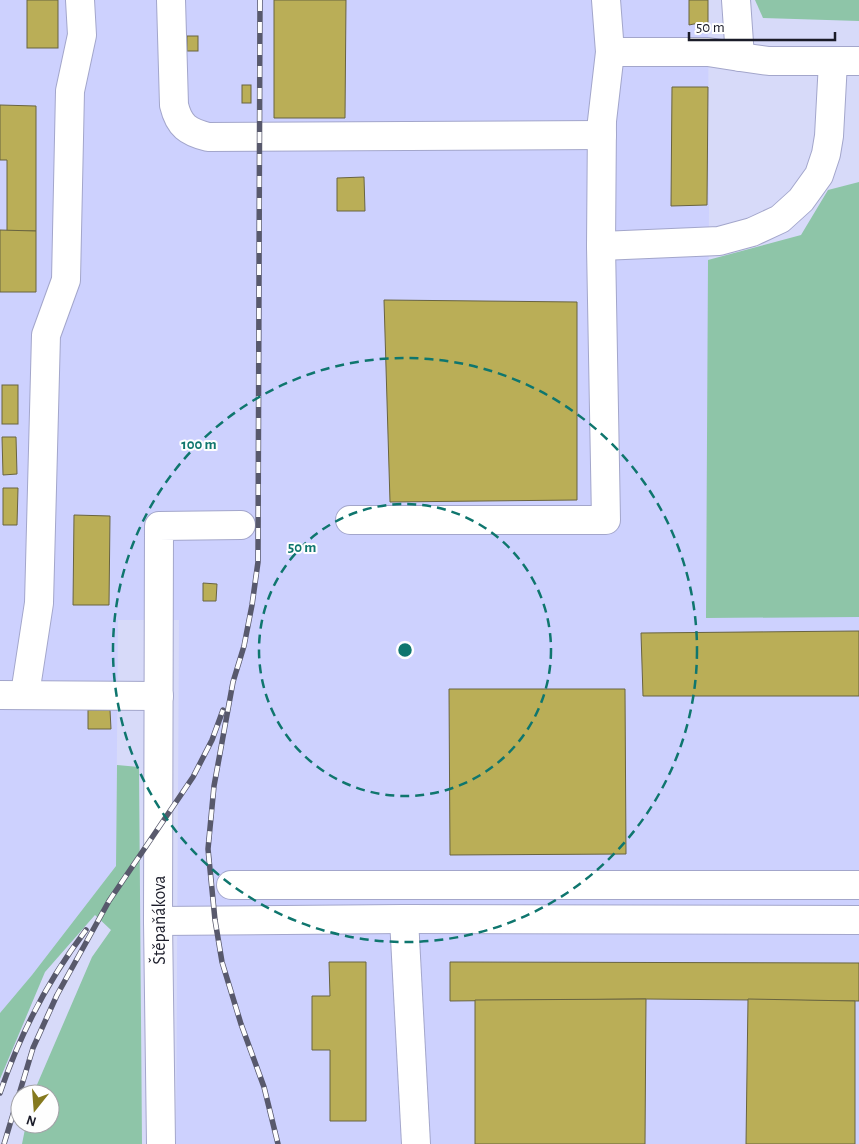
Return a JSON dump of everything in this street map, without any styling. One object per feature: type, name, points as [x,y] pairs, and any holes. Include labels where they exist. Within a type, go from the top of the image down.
[{"type":"street","points":[[80,0],[82,35],[70,92],[66,280],[46,335],[39,603],[12,694],[159,696]]},
{"type":"street","points":[[171,0],[174,105],[177,117],[184,126],[195,133],[208,137],[602,134]]},
{"type":"street","points":[[350,520],[606,520],[601,246],[602,134],[610,52],[606,0]]},
{"type":"street","points":[[736,0],[740,57]]},
{"type":"street","points":[[601,246],[719,241],[752,232],[780,219],[801,200],[819,175],[846,62],[769,60],[708,52],[610,52]]},
{"type":"street","name":"Štěpaňákova","points":[[161,1144],[158,921],[159,526],[241,525]]},
{"type":"street","points":[[231,886],[859,885]]},
{"type":"street","points":[[404,919],[416,1144]]},
{"type":"street","points":[[158,921],[404,919],[859,920]]},
{"type":"shaded area","points":[[0,0],[708,0],[709,205],[706,617],[859,617],[859,1144],[176,1144],[179,620],[118,620],[116,866],[32,975],[0,1013]]},
{"type":"green space","points":[[755,0],[859,0],[859,21],[763,18]]},
{"type":"green space","points":[[859,182],[859,617],[706,618],[708,260],[801,235],[828,190]]},
{"type":"green space","points":[[117,765],[139,767],[142,1144],[22,1144],[24,1134],[60,1134],[60,1084],[37,1084],[92,957],[111,930],[95,915],[45,972],[0,1079],[0,1013],[32,975],[116,866]]},
{"type":"building","points":[[27,0],[58,0],[58,48],[27,48]]},
{"type":"building","points":[[274,0],[346,0],[345,118],[274,118]]},
{"type":"building","points":[[689,0],[708,0],[708,28],[699,28],[699,23],[689,25]]},
{"type":"building","points":[[187,36],[198,36],[198,51],[187,51]]},
{"type":"building","points":[[242,85],[251,85],[251,103],[242,103]]},
{"type":"building","points":[[672,87],[708,87],[707,205],[671,206]]},
{"type":"building","points":[[0,105],[36,106],[36,231],[7,231],[7,160],[0,160]]},
{"type":"building","points":[[364,177],[365,211],[337,211],[337,178]]},
{"type":"building","points":[[0,230],[36,231],[36,292],[0,292]]},
{"type":"building","points":[[384,300],[577,302],[577,500],[390,502]]},
{"type":"building","points":[[2,385],[18,385],[18,424],[2,424]]},
{"type":"building","points":[[2,437],[16,437],[17,474],[3,475]]},
{"type":"building","points":[[3,488],[18,488],[17,525],[3,525]]},
{"type":"building","points":[[74,515],[110,516],[109,605],[73,605]]},
{"type":"building","points":[[203,583],[217,584],[216,601],[203,601]]},
{"type":"building","points":[[859,631],[859,696],[643,696],[641,633]]},
{"type":"building","points":[[449,689],[625,689],[626,854],[450,855]]},
{"type":"building","points":[[88,710],[110,710],[111,729],[88,729]]},
{"type":"building","points":[[329,962],[366,962],[366,1121],[330,1121],[330,1050],[312,1050],[312,996],[330,996]]},
{"type":"building","points":[[450,962],[859,963],[859,1001],[646,999],[450,1001]]},
{"type":"building","points":[[646,999],[645,1144],[475,1144],[475,1000]]},
{"type":"building","points":[[748,999],[855,1001],[855,1144],[746,1144]]},
{"type":"railway","points":[[260,0],[258,562],[244,646],[233,682],[214,786],[208,849],[215,920],[222,962],[241,1024],[264,1087],[278,1144]]},
{"type":"railway","points":[[4,1144],[33,1048],[57,995],[109,901],[193,777],[212,740],[223,710]]},
{"type":"railway","points":[[0,1093],[36,1008],[59,968],[86,930]]}]
